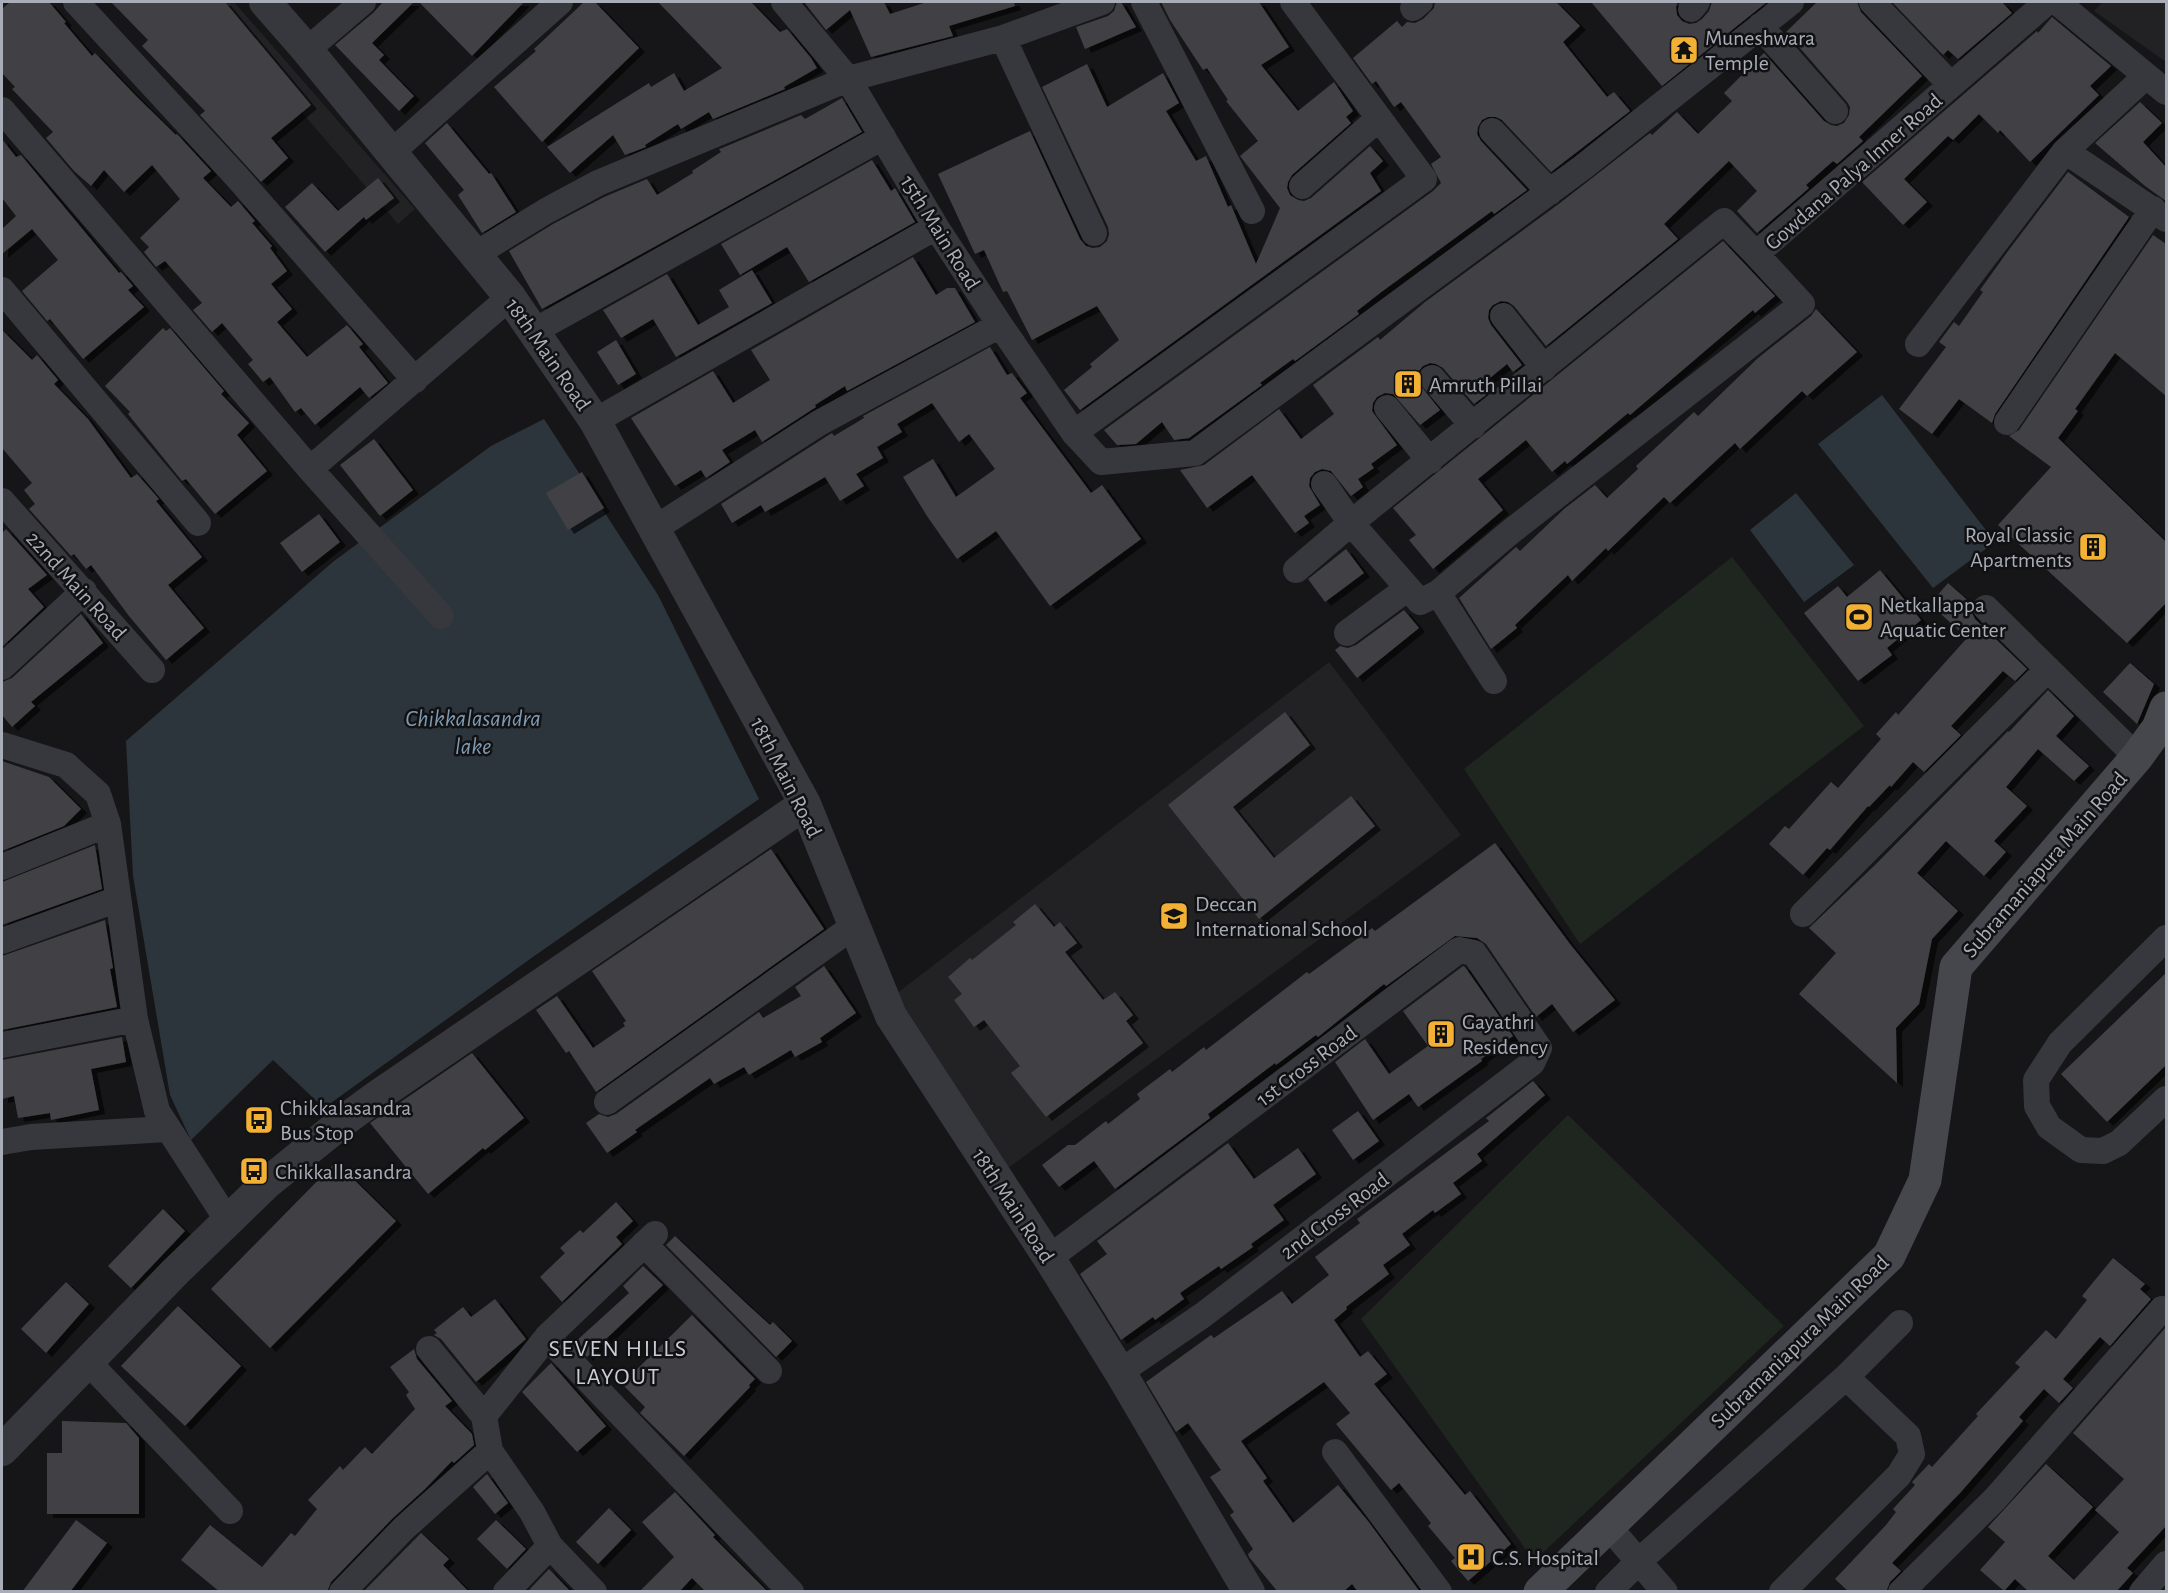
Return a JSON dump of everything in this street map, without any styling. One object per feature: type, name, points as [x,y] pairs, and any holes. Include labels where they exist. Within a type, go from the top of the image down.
[{"type":"main road","name":"Subramaniapura Main Road","points":[[1540,1592],[1889,1256],[1925,1180],[1956,967],[2137,757],[2158,728],[2166,708]]},
{"type":"street","points":[[76,2],[237,177],[415,380]]},
{"type":"street","name":"18th Main Road","points":[[264,2],[307,50],[510,297],[595,421],[805,804],[891,1016],[1049,1258],[1120,1372],[1249,1592]]},
{"type":"street","points":[[307,50],[363,2]]},
{"type":"street","points":[[392,152],[560,2]]},
{"type":"street","name":"15th Main Road","points":[[784,2],[848,79],[936,227],[1000,325],[1074,433],[1101,462],[1195,453],[1550,192]]},
{"type":"street","points":[[476,254],[546,211],[598,183],[848,79],[1003,38],[1102,2]]},
{"type":"street","points":[[1144,2],[1252,211]]},
{"type":"street","points":[[1074,433],[1425,179],[1293,2]]},
{"type":"street","points":[[1492,131],[1550,192],[1791,2]]},
{"type":"street","points":[[1872,2],[1951,86]]},
{"type":"street","name":"Gowdana Palya Inner Road","points":[[1296,570],[1724,221],[1756,254],[2047,2]]},
{"type":"street","points":[[2057,2],[2166,92]]},
{"type":"street","points":[[1760,26],[1835,111]]},
{"type":"street","points":[[1003,38],[1094,233]]},
{"type":"street","points":[[1918,344],[2065,150],[2146,76]]},
{"type":"street","points":[[2,110],[310,469],[441,616]]},
{"type":"street","points":[[1302,186],[1379,118]]},
{"type":"street","points":[[534,331],[883,137]]},
{"type":"street","points":[[2007,422],[2160,214],[2065,150]]},
{"type":"street","points":[[595,421],[936,227]]},
{"type":"street","points":[[1324,484],[1351,523],[1420,602],[1438,593],[1509,533],[1802,304],[1756,254]]},
{"type":"street","points":[[2,290],[198,523]]},
{"type":"street","points":[[310,469],[510,297]]},
{"type":"street","points":[[1503,316],[1544,368]]},
{"type":"street","points":[[654,529],[819,423],[1000,325]]},
{"type":"street","points":[[1432,378],[1473,426]]},
{"type":"street","points":[[1388,408],[1430,461]]},
{"type":"street","name":"22nd Main Road","points":[[4,508],[84,591],[152,670]]},
{"type":"street","points":[[1347,633],[1408,588]]},
{"type":"street","points":[[2,667],[84,591]]},
{"type":"street","points":[[1438,593],[1494,681]]},
{"type":"street","points":[[1986,608],[2137,757]]},
{"type":"street","points":[[1803,914],[2048,669]]},
{"type":"street","points":[[2,745],[66,765],[98,794],[108,824],[135,1019],[157,1111],[228,1221]]},
{"type":"street","points":[[2,1450],[267,1183],[346,1119],[805,804]]},
{"type":"street","points":[[2,867],[108,824]]},
{"type":"street","points":[[2,941],[118,899]]},
{"type":"street","points":[[607,1102],[855,926]]},
{"type":"street","points":[[2166,938],[2060,1043],[2036,1080],[2037,1106],[2049,1126],[2081,1150],[2103,1150],[2119,1143],[2166,1099]]},
{"type":"street","name":"1st Cross Road","points":[[1049,1258],[1459,950],[1473,953],[1539,1048]]},
{"type":"street","points":[[2,1045],[135,1019]]},
{"type":"street","name":"2nd Cross Road","points":[[1120,1372],[1203,1315],[1532,1063],[1539,1048]]},
{"type":"street","points":[[2,1142],[31,1137],[167,1129]]},
{"type":"street","points":[[484,1416],[547,1337],[650,1239],[769,1371]]},
{"type":"street","points":[[1901,1592],[1995,1499],[2162,1309]]},
{"type":"street","points":[[1608,1592],[1639,1561],[1846,1377],[1900,1323]]},
{"type":"street","points":[[547,1337],[791,1592]]},
{"type":"street","points":[[429,1349],[484,1416],[490,1451],[532,1512],[550,1546],[594,1592]]},
{"type":"street","points":[[88,1362],[230,1511]]},
{"type":"street","points":[[1782,1592],[1899,1475],[1912,1454],[1912,1444],[1908,1436],[1846,1377]]},
{"type":"street","points":[[342,1592],[404,1528],[490,1451]]},
{"type":"street","points":[[1335,1452],[1438,1592]]},
{"type":"street","points":[[1608,1526],[1665,1592]]},
{"type":"street","points":[[506,1592],[550,1546]]},
{"type":"street","points":[[2142,1592],[2166,1564]]},
{"type":"shaded area","points":[[207,2],[234,2],[415,209],[398,224]]},
{"type":"shaded area","points":[[2103,2],[2166,2],[2166,62],[2094,11]]},
{"type":"shaded area","points":[[1732,557],[1864,726],[1580,944],[1464,769]]},
{"type":"shaded area","name":"Deccan International School","points":[[1329,662],[1461,835],[1004,1171],[892,997]]},
{"type":"shaded area","points":[[1568,1115],[1784,1326],[1534,1561],[1361,1319]]},
{"type":"water","points":[[1882,395],[1995,542],[1933,588],[1818,444]]},
{"type":"water","name":"Chikkalasandra lake","points":[[544,419],[658,595],[759,799],[530,959],[324,1108],[273,1060],[191,1140],[170,1095],[133,876],[126,741],[334,561],[491,446]]},
{"type":"water","points":[[1796,493],[1854,565],[1804,602],[1750,530]]},
{"type":"building","points":[[10,2],[49,2],[92,56],[95,53],[211,171],[203,178],[231,207],[238,201],[255,221],[252,223],[272,246],[270,248],[287,271],[271,284],[292,309],[277,322],[307,357],[347,325],[363,344],[359,347],[388,383],[369,398],[360,387],[315,425],[301,408],[295,412],[270,377],[263,382],[248,364],[253,360],[222,323],[212,332],[193,310],[202,303],[165,261],[156,267],[144,252],[149,247],[140,238],[180,199],[152,165],[124,192],[104,170],[91,186],[74,171],[46,138],[53,132],[12,89],[15,87],[2,73],[2,9]]},
{"type":"building","points":[[111,2],[225,2],[311,105],[271,138],[288,158],[261,182],[200,115],[205,111],[142,46],[148,40]]},
{"type":"building","points":[[383,2],[414,2],[372,43],[384,55],[379,60],[414,96],[399,111],[335,45]]},
{"type":"building","points":[[419,2],[524,2],[472,56]]},
{"type":"building","points":[[584,2],[595,2],[639,48],[542,142],[494,87],[536,51],[534,49]]},
{"type":"building","points":[[658,2],[751,2],[780,32],[787,29],[817,68],[784,87],[785,89],[713,119],[709,112],[681,129],[678,124],[645,145],[646,147],[625,155],[613,135],[570,173],[547,147],[649,83],[651,87],[674,73],[684,91],[722,68]]},
{"type":"building","points":[[804,2],[884,2],[890,14],[927,2],[1014,2],[1015,6],[949,26],[953,36],[871,57],[850,10],[826,30]]},
{"type":"building","points":[[1117,2],[1121,2],[1136,27],[1085,49],[1076,27],[1108,16],[1114,11]]},
{"type":"building","points":[[1161,2],[1259,2],[1289,47],[1261,65],[1298,111],[1334,82],[1353,111],[1346,117],[1351,123],[1292,175],[1287,188],[1290,195],[1304,201],[1311,198],[1370,146],[1383,161],[1370,173],[1381,191],[1080,410],[1064,390],[1092,367],[1090,364],[1119,340],[1097,306],[1032,340],[1007,291],[1003,292],[984,250],[975,254],[938,174],[1030,131],[1080,239],[1086,246],[1100,247],[1107,241],[1108,227],[1042,87],[1087,64],[1107,107],[1163,73],[1179,103],[1166,111],[1196,161],[1206,156],[1228,207],[1231,205],[1256,264],[1280,208],[1240,156],[1258,141],[1226,101],[1228,100],[1207,68],[1203,70],[1170,20]]},
{"type":"building","points":[[1435,2],[1556,2],[1580,26],[1563,42],[1607,97],[1614,92],[1630,111],[1551,172],[1502,120],[1488,117],[1482,120],[1477,134],[1481,141],[1527,190],[1494,214],[1492,211],[1380,293],[1357,311],[1359,314],[1295,361],[1293,359],[1260,383],[1262,385],[1189,438],[1174,440],[1162,422],[1136,444],[1117,445],[1104,430],[1441,183],[1431,164],[1441,157],[1401,102],[1394,107],[1376,81],[1372,84],[1353,58],[1397,21],[1402,27],[1407,22],[1415,23],[1423,19],[1434,8]]},
{"type":"building","points":[[1591,2],[1678,2],[1677,15],[1689,24],[1702,19],[1709,11],[1712,2],[1767,2],[1662,86]]},
{"type":"building","points":[[1817,2],[1857,2],[1861,12],[1922,76],[1859,137],[1863,141],[1837,164],[1833,161],[1806,185],[1809,188],[1757,233],[1737,211],[1757,191],[1729,161],[1664,224],[1678,239],[1546,346],[1514,306],[1501,301],[1493,305],[1489,310],[1488,318],[1491,325],[1522,365],[1513,372],[1507,364],[1479,387],[1486,395],[1474,404],[1443,368],[1430,363],[1418,372],[1417,381],[1440,410],[1420,425],[1393,394],[1385,393],[1377,397],[1372,411],[1397,445],[1371,464],[1374,468],[1358,479],[1363,487],[1351,496],[1331,471],[1322,469],[1315,472],[1310,478],[1309,486],[1320,505],[1304,516],[1309,523],[1295,533],[1252,475],[1207,508],[1180,470],[1204,465],[1279,409],[1301,439],[1334,414],[1313,385],[1378,337],[1380,340],[1425,302],[1560,203],[1650,133],[1652,135],[1677,112],[1698,134],[1732,101],[1724,93],[1764,53],[1824,121],[1837,126],[1844,123],[1849,115],[1850,107],[1847,102],[1786,32]]},
{"type":"building","points":[[1892,2],[2002,2],[2012,13],[1958,59],[1948,50],[1943,55]]},
{"type":"building","points":[[2052,17],[2111,66],[2090,86],[2099,95],[2030,162],[2000,130],[1998,133],[1979,114],[1953,140],[1948,136],[1904,179],[1927,202],[1903,225],[1862,182],[2037,31],[2038,33]]},
{"type":"building","points":[[842,98],[862,132],[542,309],[509,251],[604,197],[647,179],[657,195],[693,173],[692,171],[721,152],[719,149],[801,115],[805,119]]},
{"type":"building","points":[[2140,102],[2162,123],[2143,142],[2166,167],[2166,201],[2095,143]]},
{"type":"building","points":[[447,123],[489,174],[491,173],[516,212],[482,233],[458,195],[464,190],[425,143]]},
{"type":"building","points":[[2,139],[16,157],[21,155],[119,273],[121,272],[133,286],[128,290],[144,307],[83,359],[50,319],[47,321],[22,291],[58,260],[32,229],[2,254],[2,229],[16,216],[2,198]]},
{"type":"building","points":[[872,160],[891,191],[895,188],[915,222],[809,282],[787,247],[740,275],[721,244]]},
{"type":"building","points":[[2068,172],[2129,217],[1995,414],[1992,423],[1959,399],[1932,434],[1899,409],[1946,347],[1939,342],[1954,322],[1959,326],[1983,292],[1980,290]]},
{"type":"building","points":[[378,178],[394,198],[366,220],[364,217],[325,252],[285,207],[312,183],[338,211]]},
{"type":"building","points":[[2153,235],[2166,244],[2166,396],[2115,353],[2075,409],[2078,411],[2058,438],[2165,541],[2166,603],[2127,643],[1998,525],[2051,467],[2009,436],[2019,430]]},
{"type":"building","points":[[1723,241],[1775,296],[1755,313],[1753,310],[1630,415],[1628,413],[1567,464],[1565,461],[1552,472],[1526,440],[1478,479],[1503,510],[1433,569],[1409,540],[1416,535],[1393,508]]},
{"type":"building","points":[[913,257],[936,295],[947,288],[955,288],[975,322],[847,391],[845,386],[762,442],[755,430],[722,450],[730,462],[706,478],[701,470],[675,486],[631,418],[713,371],[733,403],[770,380],[751,350]]},
{"type":"building","points":[[752,270],[772,303],[676,357],[653,319],[621,338],[603,310],[667,274],[698,325],[729,307],[719,290]]},
{"type":"building","points":[[1816,309],[1857,352],[1807,396],[1802,391],[1740,449],[1735,443],[1670,503],[1664,497],[1608,551],[1606,548],[1572,581],[1568,575],[1515,625],[1517,628],[1491,649],[1459,598],[1516,547],[1520,551],[1564,509],[1595,485],[1607,498],[1638,469],[1636,466],[1694,412],[1698,416],[1758,358],[1811,316]]},
{"type":"building","points":[[163,328],[166,331],[170,328],[224,391],[221,394],[249,423],[237,435],[267,471],[215,514],[186,479],[182,481],[128,414],[130,412],[105,386]]},
{"type":"building","points":[[2,330],[32,360],[37,355],[58,380],[54,384],[88,419],[131,478],[137,474],[159,499],[156,501],[202,557],[168,585],[204,628],[166,660],[91,565],[86,569],[74,554],[71,556],[29,509],[35,504],[24,490],[32,483],[2,448]]},
{"type":"building","points":[[616,340],[636,374],[618,385],[597,352]]},
{"type":"building","points":[[990,347],[1007,375],[1012,373],[1027,393],[1020,398],[1091,493],[1102,485],[1141,539],[1050,606],[996,531],[957,559],[903,477],[933,459],[956,497],[995,469],[969,434],[959,442],[932,403],[897,424],[902,432],[877,447],[883,458],[856,474],[864,486],[840,501],[825,477],[765,512],[761,505],[732,523],[721,504],[832,433],[834,436],[864,418],[863,416]]},
{"type":"building","points":[[374,439],[413,490],[380,516],[340,465]]},
{"type":"building","points":[[582,472],[604,508],[568,530],[546,493]]},
{"type":"building","points":[[319,514],[340,542],[302,572],[280,543]]},
{"type":"building","points":[[6,529],[47,575],[28,589],[44,607],[2,647],[2,533]]},
{"type":"building","points":[[1346,549],[1364,573],[1325,602],[1308,579]]},
{"type":"building","points":[[1880,570],[1921,620],[1887,648],[1892,655],[1858,681],[1804,613],[1838,586],[1847,597]]},
{"type":"building","points":[[1948,583],[1972,604],[1971,611],[1975,619],[2027,669],[2015,681],[2003,671],[1951,726],[1961,735],[1924,772],[1913,762],[1891,787],[1890,785],[1868,806],[1830,850],[1827,848],[1803,875],[1769,844],[1785,826],[1789,829],[1831,782],[1838,788],[1881,739],[1876,734],[1896,712],[1898,715],[1967,638],[1930,604]]},
{"type":"building","points":[[1404,610],[1419,628],[1357,678],[1335,650],[1340,646],[1348,648],[1356,645]]},
{"type":"building","points":[[81,614],[103,643],[31,702],[35,706],[12,727],[2,715],[2,682],[12,678]]},
{"type":"building","points":[[2130,663],[2154,684],[2137,724],[2103,692]]},
{"type":"building","points":[[2048,690],[2074,716],[2056,736],[2089,766],[2074,781],[2038,749],[2006,787],[2027,806],[1994,841],[2006,852],[1984,876],[1946,841],[1917,873],[1958,911],[1932,939],[1919,1004],[1896,1028],[1897,1083],[1799,994],[1836,953],[1809,928],[2009,732]]},
{"type":"building","points":[[1285,712],[1310,745],[1233,807],[1274,858],[1351,796],[1375,826],[1259,919],[1168,805]]},
{"type":"building","points":[[2,761],[49,777],[81,809],[64,826],[2,851]]},
{"type":"building","points":[[1495,843],[1615,1000],[1573,1032],[1552,1004],[1536,1017],[1486,944],[1477,938],[1455,936],[1386,986],[1384,984],[1318,1037],[1316,1035],[1276,1065],[1275,1063],[1208,1114],[1210,1118],[1115,1189],[1094,1161],[1059,1187],[1042,1165],[1068,1145],[1075,1145],[1106,1121],[1108,1124],[1140,1099],[1137,1094],[1170,1069],[1172,1072],[1204,1047],[1206,1050],[1307,972],[1309,974],[1372,928],[1375,931]]},
{"type":"building","points":[[95,845],[102,889],[2,925],[2,882]]},
{"type":"building","points":[[771,849],[824,929],[596,1092],[569,1051],[566,1053],[536,1010],[557,996],[593,1048],[625,1026],[623,1023],[626,1021],[592,971]]},
{"type":"building","points":[[1035,904],[1054,927],[1060,922],[1077,943],[1065,952],[1103,1000],[1115,992],[1133,1015],[1126,1021],[1143,1043],[1046,1117],[1011,1073],[1020,1066],[984,1020],[974,1027],[954,1000],[962,994],[948,977],[1016,925],[1013,922]]},
{"type":"building","points":[[105,920],[117,1007],[2,1030],[2,956]]},
{"type":"building","points":[[824,966],[856,1013],[820,1038],[822,1042],[795,1057],[791,1050],[749,1075],[744,1067],[714,1084],[710,1078],[635,1130],[637,1132],[607,1153],[586,1123],[599,1114],[608,1117],[616,1114],[759,1012],[763,1018],[801,996],[795,987]]},
{"type":"building","points":[[1463,966],[1513,1036],[1418,1107],[1409,1094],[1373,1120],[1335,1062],[1365,1039],[1389,1074],[1428,1046],[1403,1011]]},
{"type":"building","points":[[2166,973],[2166,1065],[2107,1122],[2061,1074]]},
{"type":"building","points":[[122,1037],[126,1062],[91,1069],[99,1110],[51,1120],[50,1113],[18,1118],[14,1096],[2,1099],[2,1060]]},
{"type":"building","points":[[472,1053],[524,1118],[485,1150],[483,1148],[428,1194],[370,1123]]},
{"type":"building","points":[[1533,1081],[1545,1095],[1477,1154],[1482,1161],[1453,1183],[1461,1194],[1435,1213],[1433,1210],[1402,1234],[1410,1245],[1383,1265],[1389,1274],[1346,1307],[1347,1309],[1334,1320],[1360,1357],[1368,1351],[1387,1374],[1374,1384],[1465,1495],[1470,1491],[1511,1544],[1468,1581],[1451,1561],[1455,1558],[1428,1526],[1431,1523],[1399,1483],[1391,1490],[1336,1424],[1350,1413],[1324,1382],[1241,1441],[1267,1478],[1263,1481],[1293,1523],[1338,1485],[1368,1521],[1420,1592],[1358,1592],[1352,1584],[1343,1592],[1278,1592],[1249,1557],[1248,1554],[1253,1549],[1230,1515],[1234,1512],[1210,1477],[1221,1470],[1188,1423],[1176,1432],[1146,1382],[1211,1335],[1214,1338],[1282,1291],[1292,1304],[1329,1275],[1315,1257],[1360,1223],[1357,1219],[1489,1121],[1486,1118]]},
{"type":"building","points":[[1358,1111],[1379,1141],[1353,1160],[1332,1130]]},
{"type":"building","points":[[1228,1143],[1254,1179],[1298,1148],[1316,1174],[1273,1205],[1284,1220],[1251,1244],[1253,1247],[1221,1269],[1219,1266],[1180,1293],[1184,1299],[1155,1320],[1153,1317],[1121,1340],[1080,1274],[1107,1254],[1097,1241]]},
{"type":"building","points":[[336,1162],[396,1221],[270,1348],[211,1289]]},
{"type":"building","points":[[616,1202],[633,1221],[616,1237],[622,1244],[562,1302],[540,1277],[565,1253],[560,1248],[580,1230],[583,1233]]},
{"type":"building","points":[[163,1209],[185,1231],[131,1288],[108,1266]]},
{"type":"building","points":[[675,1236],[770,1325],[773,1322],[792,1341],[776,1357],[666,1245]]},
{"type":"building","points":[[2113,1258],[2145,1284],[2140,1289],[2151,1299],[2110,1346],[2100,1337],[2063,1379],[2073,1388],[2059,1403],[2044,1389],[2019,1417],[2023,1421],[1960,1493],[1892,1563],[1901,1571],[1890,1582],[1886,1592],[1849,1592],[1835,1579],[1886,1525],[1896,1512],[1893,1509],[1915,1485],[1912,1482],[1929,1464],[1932,1467],[1978,1416],[1976,1414],[2020,1367],[2015,1363],[2046,1330],[2056,1339],[2087,1300],[2082,1296]]},
{"type":"building","points":[[643,1266],[663,1285],[587,1357],[574,1343],[629,1293],[623,1286]]},
{"type":"building","points":[[66,1282],[89,1304],[46,1353],[21,1329]]},
{"type":"building","points":[[495,1299],[526,1339],[476,1382],[441,1339],[434,1335],[437,1333],[434,1330],[463,1307],[471,1317]]},
{"type":"building","points":[[178,1306],[241,1366],[185,1426],[121,1366]]},
{"type":"building","points":[[692,1315],[755,1379],[684,1456],[640,1413],[645,1407],[622,1384]]},
{"type":"building","points":[[2166,1327],[2166,1526],[2127,1568],[2133,1573],[2116,1592],[2029,1592],[2015,1579],[2004,1591],[1980,1570],[2005,1542],[1988,1527],[2046,1464],[2093,1507],[2048,1556],[2074,1580],[2119,1532],[2095,1510],[2124,1479],[2073,1433]]},
{"type":"building","points":[[414,1349],[417,1359],[452,1401],[445,1406],[472,1434],[474,1445],[454,1463],[452,1461],[393,1518],[331,1582],[327,1592],[220,1592],[181,1560],[210,1525],[262,1567],[291,1533],[295,1536],[317,1509],[308,1500],[340,1466],[343,1470],[365,1447],[372,1454],[415,1409],[406,1395],[409,1392],[390,1367]]},
{"type":"building","points":[[551,1363],[606,1426],[577,1452],[522,1392]]},
{"type":"building","points":[[62,1421],[126,1423],[139,1438],[139,1514],[47,1514],[47,1453],[62,1453]]},
{"type":"building","points":[[487,1474],[508,1503],[495,1514],[473,1487]]},
{"type":"building","points":[[675,1492],[715,1535],[713,1537],[768,1592],[706,1592],[692,1578],[679,1592],[639,1592],[674,1557],[642,1522]]},
{"type":"building","points":[[609,1508],[631,1530],[598,1564],[576,1542]]},
{"type":"building","points":[[76,1520],[107,1543],[70,1592],[22,1592]]},
{"type":"building","points":[[496,1520],[526,1549],[507,1569],[477,1539]]},
{"type":"building","points":[[421,1533],[449,1559],[443,1565],[469,1592],[363,1592]]},
{"type":"building","points":[[549,1569],[571,1592],[530,1592],[529,1590]]},
{"type":"place","name":"Muneshwara Temple","points":[[1684,50]]},
{"type":"place","name":"Amruth Pillai","points":[[1408,384]]},
{"type":"place","name":"Royal Classic Apartments","points":[[2093,547]]},
{"type":"place","name":"Netkallappa Aquatic Center","points":[[1859,617]]},
{"type":"place","name":"Deccan International School","points":[[1174,916]]},
{"type":"place","name":"Gayathri Residency","points":[[1441,1034]]},
{"type":"place","name":"Chikkalasandra Bus Stop","points":[[259,1120]]},
{"type":"place","name":"Chikkallasandra","points":[[254,1171]]},
{"type":"place","name":"C.S. Hospital","points":[[1471,1557]]},
{"type":"district","name":"SEVEN HILLS LAYOUT","points":[[618,1362]]}]
